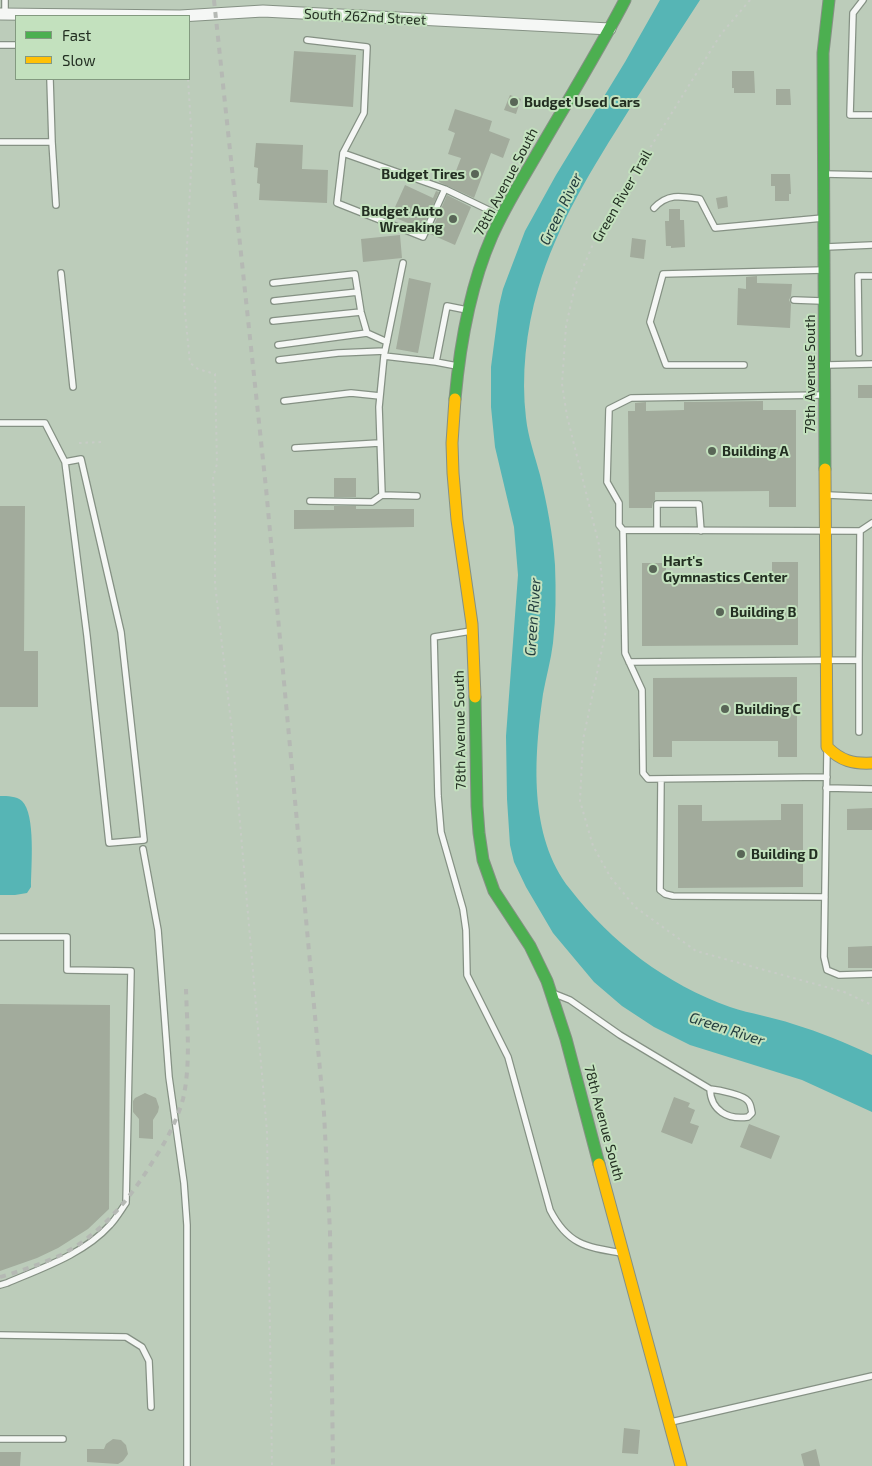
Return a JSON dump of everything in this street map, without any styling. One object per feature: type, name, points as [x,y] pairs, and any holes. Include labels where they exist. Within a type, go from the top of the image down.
[{"type":"street","name":"78th Avenue South","points":[[625,0],[502,216],[483,260],[469,310],[458,367],[453,436],[455,500],[472,631],[477,802],[480,842],[486,871],[492,888],[534,954],[551,992],[681,1466]]},
{"type":"street","name":"79th Avenue South","points":[[827,748],[823,53],[829,0]]},
{"type":"street","name":"South 262nd Street","points":[[190,15],[263,11],[610,29]]},
{"type":"street","name":"South 262nd Street","points":[[3,14],[92,15]]},
{"type":"street","points":[[827,748],[835,756],[850,764],[872,763]]},
{"type":"lane","points":[[3,14],[5,0]]},
{"type":"lane","points":[[863,0],[853,13],[850,115],[872,115]]},
{"type":"lane","points":[[307,40],[367,47],[364,113],[343,153],[336,203],[423,237],[445,189]]},
{"type":"lane","points":[[0,45],[15,45]]},
{"type":"lane","points":[[50,80],[56,205]]},
{"type":"lane","points":[[0,142],[52,142]]},
{"type":"lane","points":[[343,153],[445,189],[502,216]]},
{"type":"lane","points":[[823,174],[872,175]]},
{"type":"lane","points":[[654,208],[660,202],[678,195],[700,200],[715,228],[823,218]]},
{"type":"lane","points":[[823,247],[872,245]]},
{"type":"lane","points":[[382,495],[379,443],[380,396],[384,353],[403,263]]},
{"type":"lane","points":[[744,365],[666,365],[650,322],[663,274],[824,270]]},
{"type":"lane","points":[[61,273],[74,387]]},
{"type":"lane","points":[[273,282],[355,274],[361,312],[367,333]]},
{"type":"lane","points":[[859,353],[858,276],[872,276]]},
{"type":"lane","points":[[274,302],[358,292]]},
{"type":"lane","points":[[794,300],[824,301]]},
{"type":"lane","points":[[436,362],[447,306],[469,310]]},
{"type":"lane","points":[[273,321],[361,312]]},
{"type":"lane","points":[[278,345],[367,333],[387,342]]},
{"type":"lane","points":[[279,360],[338,353],[384,353],[458,367]]},
{"type":"lane","points":[[825,365],[872,364]]},
{"type":"lane","points":[[284,401],[351,393],[380,396]]},
{"type":"lane","points":[[825,395],[631,398],[609,409],[607,482],[619,503],[619,525],[622,530],[624,643],[625,653],[642,690],[643,773],[648,779],[826,777]]},
{"type":"lane","points":[[0,423],[45,423],[65,462],[87,636],[109,843],[144,840],[121,632],[81,459],[65,462]]},
{"type":"lane","points":[[295,448],[379,443]]},
{"type":"lane","points":[[310,501],[372,502],[382,495],[417,496]]},
{"type":"lane","points":[[826,495],[872,497]]},
{"type":"lane","points":[[657,530],[657,504],[700,504],[700,531]]},
{"type":"lane","points":[[622,530],[860,532],[872,523]]},
{"type":"lane","points":[[859,732],[860,532]]},
{"type":"lane","points":[[472,631],[434,637],[438,796],[441,832],[463,909],[466,930],[467,975],[508,1057],[550,1210],[556,1222],[576,1242],[589,1248],[624,1254]]},
{"type":"lane","points":[[629,662],[859,660]]},
{"type":"lane","points":[[827,748],[824,958],[827,970],[839,975],[872,974]]},
{"type":"lane","points":[[661,779],[660,890],[664,894],[673,896],[825,897]]},
{"type":"lane","points":[[826,788],[872,789]]},
{"type":"lane","points":[[143,849],[158,930],[170,1077],[184,1183],[187,1225],[187,1466]]},
{"type":"lane","points":[[0,937],[67,937],[67,970],[131,971],[126,1203],[109,1226],[83,1247],[48,1266],[7,1284],[0,1285]]},
{"type":"lane","points":[[551,992],[570,1000],[620,1035],[710,1089],[745,1098],[749,1102],[752,1112],[748,1117],[729,1117],[720,1112],[710,1097],[710,1089]]},
{"type":"lane","points":[[0,1335],[126,1337],[142,1346],[150,1361],[151,1407]]},
{"type":"lane","points":[[669,1422],[872,1376]]},
{"type":"lane","points":[[0,1439],[64,1439]]},
{"type":"path","name":"Green River Trail","points":[[567,416],[562,384],[566,326],[575,286],[600,228],[721,34],[750,0]]},
{"type":"path","points":[[188,80],[192,171],[184,279],[185,323],[190,363],[198,369],[215,374],[217,464],[213,478],[215,584],[232,731],[267,1132],[272,1466]]},
{"type":"path","points":[[79,443],[102,442]]},
{"type":"water","name":"Green River","points":[[660,0],[700,0],[602,153],[577,196],[546,265],[530,321],[524,370],[526,418],[547,508],[555,565],[553,643],[543,694],[538,744],[537,795],[541,821],[547,845],[556,868],[570,889],[604,927],[642,960],[662,974],[706,998],[730,1007],[778,1019],[813,1031],[872,1055],[872,1112],[802,1080],[690,1045],[654,1027],[622,1006],[594,982],[553,933],[526,887],[514,862],[510,845],[506,736],[518,575],[514,527],[495,447],[491,407],[491,367],[499,306],[503,289],[525,231]]},
{"type":"water","points":[[0,796],[20,799],[29,817],[32,842],[31,887],[27,893],[0,895]]},
{"type":"building","points":[[294,51],[356,55],[353,107],[290,102]]},
{"type":"building","points":[[732,71],[754,71],[755,93],[734,93],[734,88],[732,88]]},
{"type":"building","points":[[776,89],[790,89],[791,105],[776,105]]},
{"type":"building","points":[[510,95],[521,99],[516,114],[504,110]]},
{"type":"building","points":[[455,109],[492,121],[489,131],[510,139],[503,158],[491,153],[474,198],[439,182],[443,172],[454,176],[461,158],[448,154],[455,133],[448,130]]},
{"type":"building","points":[[256,143],[303,145],[302,169],[328,170],[327,203],[259,200],[258,168],[254,167]]},
{"type":"building","points":[[771,174],[790,174],[791,194],[789,194],[789,201],[775,201],[775,186],[771,186]]},
{"type":"building","points":[[405,185],[433,198],[436,191],[439,192],[422,229],[391,216]]},
{"type":"building","points":[[447,195],[471,207],[455,245],[430,234]]},
{"type":"building","points":[[727,196],[728,207],[718,209],[716,198]]},
{"type":"building","points":[[669,209],[680,209],[680,220],[684,220],[685,247],[671,248],[671,246],[666,246],[665,221],[669,221]]},
{"type":"building","points":[[400,235],[402,258],[363,262],[361,239]]},
{"type":"building","points":[[632,238],[646,240],[644,259],[630,257]]},
{"type":"building","points":[[757,276],[757,283],[792,284],[789,300],[791,304],[790,328],[737,325],[738,288],[746,289],[746,277]]},
{"type":"building","points":[[409,278],[431,283],[418,353],[396,349]]},
{"type":"building","points":[[858,385],[872,385],[872,398],[858,398]]},
{"type":"building","name":"Building A","points":[[763,401],[763,410],[796,410],[796,507],[769,507],[769,491],[655,492],[652,508],[629,508],[628,411],[635,411],[635,403],[646,402],[646,411],[684,410],[684,402]]},
{"type":"building","points":[[334,478],[356,478],[356,497],[334,497]]},
{"type":"building","points":[[0,506],[25,506],[24,651],[38,651],[38,707],[0,707]]},
{"type":"building","points":[[334,506],[356,506],[356,509],[414,509],[414,527],[294,529],[294,510],[334,510]]},
{"type":"building","name":"Building B","points":[[772,562],[798,562],[798,645],[642,646],[642,563],[666,563],[666,579],[772,578]]},
{"type":"building","name":"Building C","points":[[797,677],[797,757],[778,757],[778,741],[672,741],[672,757],[653,757],[653,678]]},
{"type":"building","name":"Building D","points":[[781,804],[803,804],[803,887],[678,888],[678,805],[702,805],[702,821],[781,820]]},
{"type":"building","points":[[872,808],[872,830],[847,830],[847,809]]},
{"type":"building","points":[[872,946],[872,968],[848,968],[848,947]]},
{"type":"building","points":[[0,1004],[110,1005],[109,1209],[88,1229],[58,1248],[37,1258],[0,1271]]},
{"type":"building","points":[[145,1093],[156,1098],[159,1107],[153,1120],[153,1139],[139,1138],[139,1119],[133,1112],[133,1101]]},
{"type":"building","points":[[674,1097],[690,1103],[688,1107],[695,1110],[690,1123],[699,1126],[692,1144],[661,1132]]},
{"type":"building","points":[[749,1124],[780,1136],[771,1159],[740,1147]]},
{"type":"building","points":[[624,1428],[640,1430],[638,1454],[622,1453]]},
{"type":"building","points":[[113,1439],[121,1440],[126,1445],[128,1454],[123,1461],[118,1464],[87,1462],[87,1449],[104,1449],[106,1444]]},
{"type":"building","points":[[816,1449],[820,1466],[804,1466],[801,1454]]},
{"type":"building","points":[[0,1452],[21,1452],[20,1466],[0,1466]]},
{"type":"railway","points":[[214,0],[266,488],[324,1113],[330,1232],[333,1466]]},
{"type":"railway","points":[[0,1277],[61,1255],[89,1237],[102,1226],[135,1189],[162,1147],[183,1099],[188,1058],[186,989]]},
{"type":"traffic: fast","points":[[455,399],[467,316],[484,255],[492,236],[502,214],[625,0]]},
{"type":"traffic: fast","points":[[825,469],[823,53],[829,0]]},
{"type":"traffic: fast","points":[[475,697],[477,806],[483,860],[494,891],[530,946],[547,981],[566,1039],[599,1164]]},
{"type":"traffic: slow","points":[[455,399],[452,443],[453,473],[457,520],[472,624],[475,697]]},
{"type":"traffic: slow","points":[[825,469],[827,747],[837,756],[848,761],[872,763]]},
{"type":"traffic: slow","points":[[599,1164],[681,1466]]},
{"type":"place","name":"Budget Used Cars","points":[[514,102]]},
{"type":"place","name":"Budget Tires","points":[[475,174]]},
{"type":"place","name":"Budget Auto Wreaking","points":[[453,219]]},
{"type":"place","name":"Building A","points":[[712,451]]},
{"type":"place","name":"Hart's Gymnastics Center","points":[[653,569]]},
{"type":"place","name":"Building B","points":[[720,612]]},
{"type":"place","name":"Building C","points":[[725,709]]},
{"type":"place","name":"Building D","points":[[741,854]]}]
